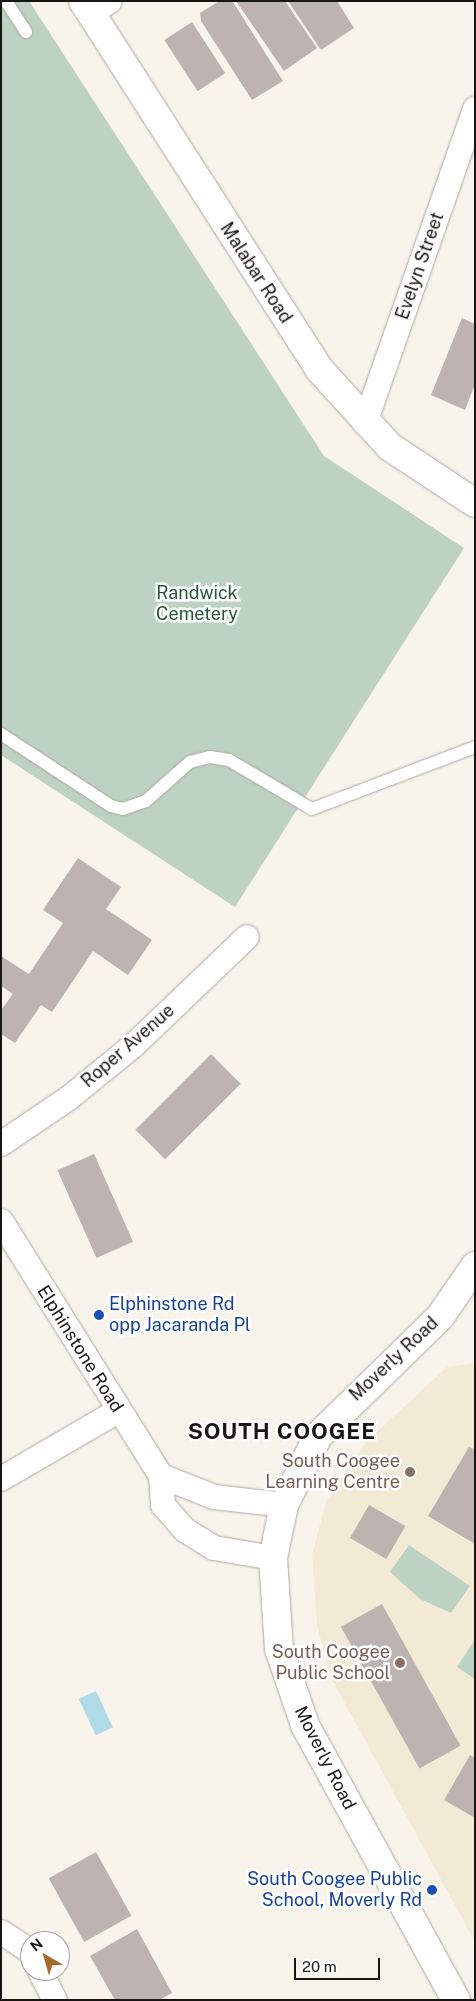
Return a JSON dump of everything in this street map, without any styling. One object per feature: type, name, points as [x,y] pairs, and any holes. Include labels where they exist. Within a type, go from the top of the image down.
[{"type":"street","name":"Malabar Road","points":[[94,5],[269,295],[320,369],[365,423],[407,462],[475,503]]},
{"type":"street","name":"Evelyn Street","points":[[365,423],[475,109]]},
{"type":"street","name":"Roper Avenue","points":[[1,1144],[134,1045],[247,937]]},
{"type":"street","name":"Elphinstone Road","points":[[1,1221],[118,1411],[161,1476],[163,1505],[185,1530],[214,1548],[273,1558]]},
{"type":"street","name":"Moverly Road","points":[[456,2000],[299,1709],[279,1649],[273,1558],[284,1504],[318,1436],[342,1408],[408,1352],[471,1283]]},
{"type":"street","points":[[1,1479],[118,1411]]},
{"type":"street","points":[[161,1476],[214,1497],[284,1504]]},
{"type":"street","points":[[1,1932],[20,1944]]},
{"type":"street","points":[[45,1981],[54,2000]]},
{"type":"lane","points":[[6,1],[26,32]]},
{"type":"lane","points":[[1,734],[111,806],[123,809],[146,801],[190,762],[210,757],[229,760],[312,809],[475,747]]},
{"type":"shaded area","name":"South Coogee Public School","points":[[475,1363],[475,1942],[330,1676],[317,1625],[312,1555],[326,1502],[366,1442],[447,1367]]},
{"type":"green space","name":"Randwick Cemetery","points":[[1,1],[29,1],[324,456],[464,548],[235,907],[1,755]]},
{"type":"green space","points":[[409,1545],[470,1586],[451,1613],[420,1599],[390,1572]]},
{"type":"green space","points":[[475,1639],[475,1679],[457,1667]]},
{"type":"water","points":[[96,1691],[113,1727],[96,1735],[79,1699]]},
{"type":"building","points":[[219,1],[233,2],[283,81],[252,100],[201,21],[200,13]]},
{"type":"building","points":[[236,1],[285,1],[317,48],[284,71]]},
{"type":"building","points":[[288,1],[337,1],[354,28],[321,50]]},
{"type":"building","points":[[192,22],[225,73],[198,91],[164,40]]},
{"type":"building","points":[[462,318],[475,324],[475,384],[465,410],[431,395]]},
{"type":"building","points":[[78,858],[121,887],[106,909],[152,940],[128,975],[93,951],[52,1012],[41,1005],[15,1043],[1,1034],[1,1010],[13,994],[1,986],[1,956],[29,974],[63,923],[43,910]]},
{"type":"building","points":[[211,1054],[241,1084],[165,1159],[135,1130]]},
{"type":"building","points":[[94,1154],[133,1242],[97,1258],[57,1170]]},
{"type":"building","points":[[469,1447],[475,1450],[475,1544],[428,1516]]},
{"type":"building","points":[[369,1505],[405,1526],[386,1559],[350,1538]]},
{"type":"building","points":[[382,1604],[461,1746],[419,1768],[341,1627]]},
{"type":"building","points":[[470,1755],[475,1758],[475,1818],[444,1800]]},
{"type":"building","points":[[96,1852],[131,1916],[84,1942],[49,1878]]},
{"type":"building","points":[[137,1929],[172,1993],[159,2000],[115,2000],[90,1956]]},
{"type":"place","name":"Elphinstone Rd opp Jacaranda Pl","points":[[99,1315]]},
{"type":"place","name":"South Coogee Learning Centre","points":[[410,1472]]},
{"type":"place","name":"South Coogee Public School","points":[[400,1663]]},
{"type":"place","name":"South Coogee Public School, Moverly Rd","points":[[432,1890]]},
{"type":"district","name":"SOUTH COOGEE","points":[[282,1432]]}]
